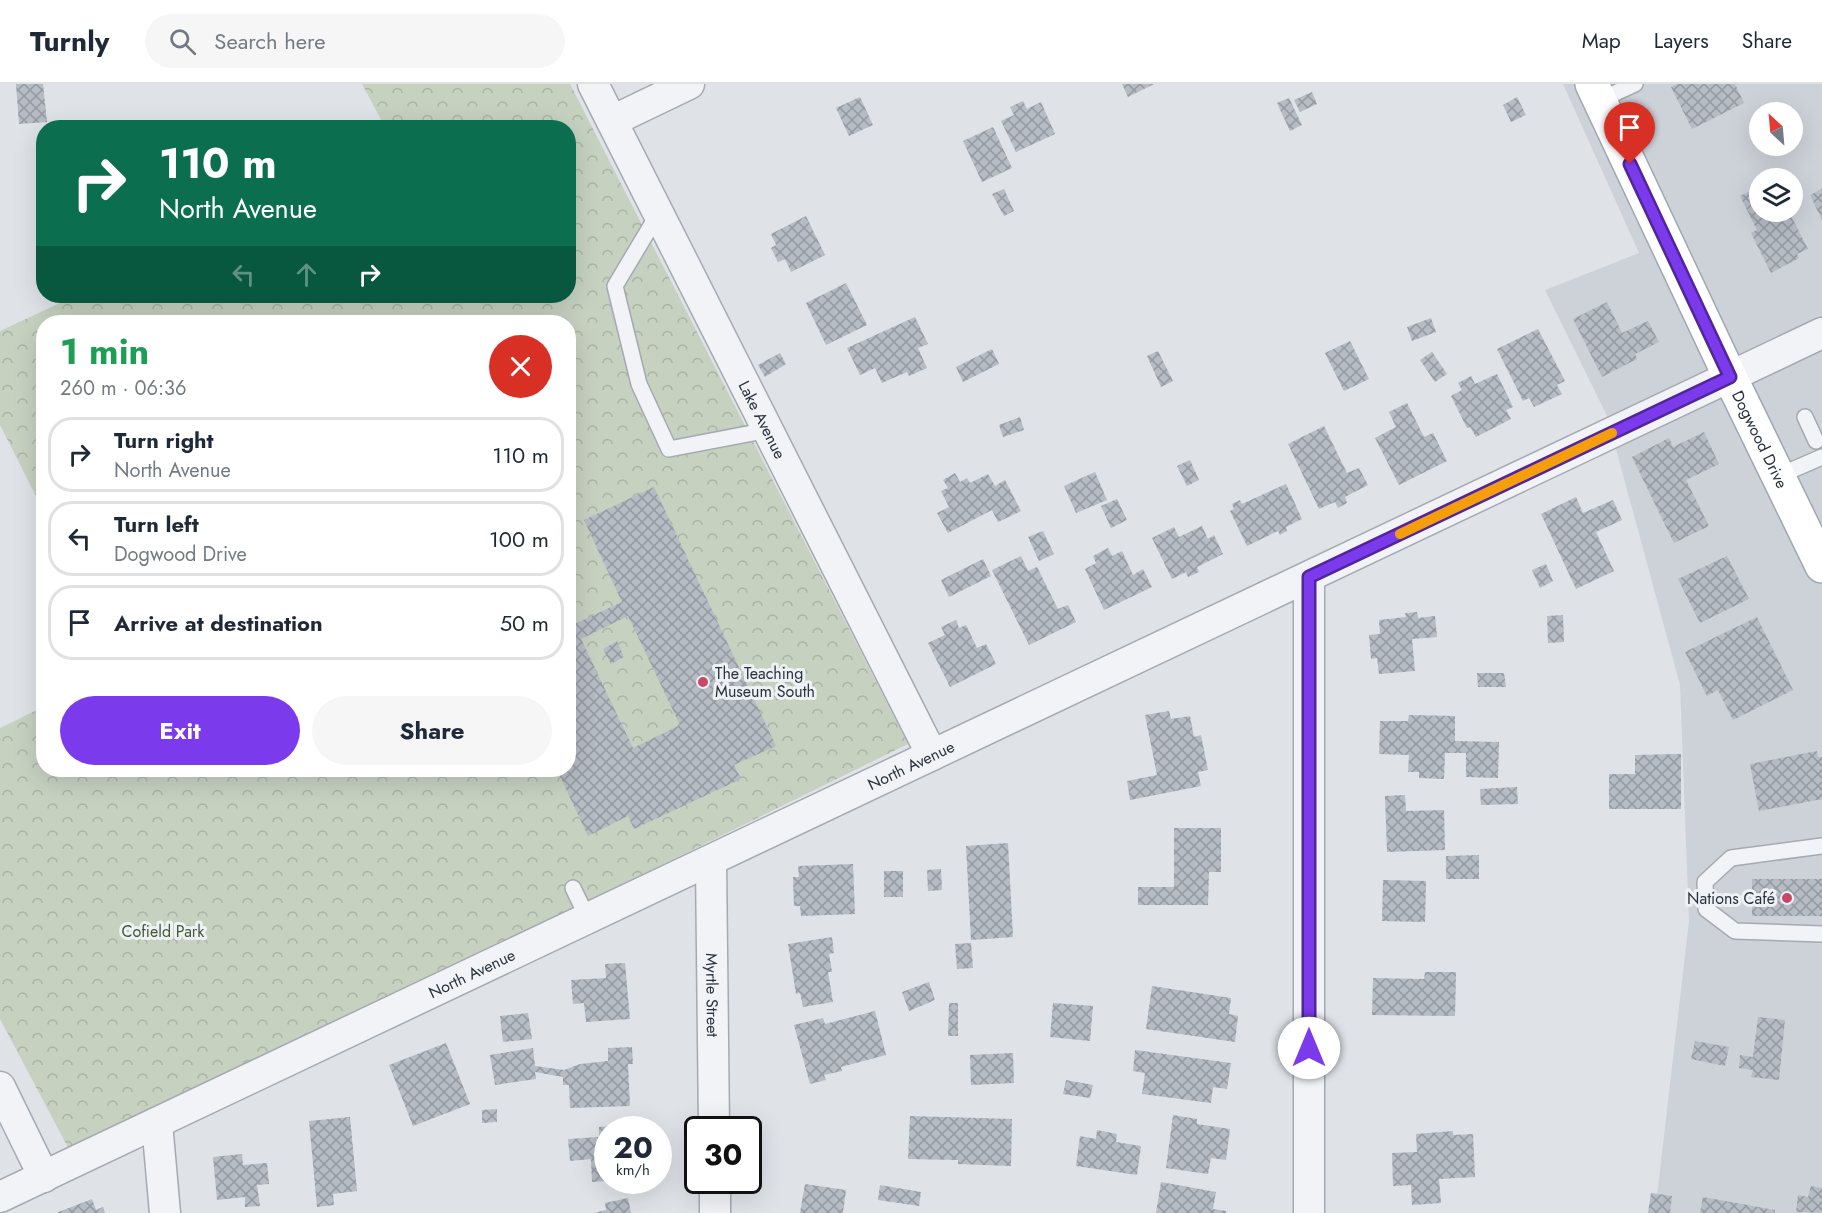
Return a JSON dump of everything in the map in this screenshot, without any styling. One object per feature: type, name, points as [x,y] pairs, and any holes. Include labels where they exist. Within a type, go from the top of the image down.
[{"type":"main road","name":"Dogwood Drive","points":[[1596,92],[1778,476],[1818,549]]},
{"type":"street","name":"Lake Avenue","points":[[593,84],[932,755]]},
{"type":"street","points":[[612,121],[689,84]]},
{"type":"street","name":"North Avenue","points":[[0,1197],[1822,333]]},
{"type":"street","points":[[1309,577],[1309,1213]]},
{"type":"street","name":"Myrtle Street","points":[[711,861],[714,1116]]},
{"type":"street","points":[[0,1087],[44,1177]]},
{"type":"street","points":[[157,1123],[165,1213]]},
{"type":"street","points":[[714,1194],[715,1213]]},
{"type":"lane","points":[[1596,92],[1635,84]]},
{"type":"lane","points":[[658,214],[615,286],[639,384],[669,449],[768,430]]},
{"type":"lane","points":[[1805,417],[1816,441]]},
{"type":"lane","points":[[1778,476],[1822,457]]},
{"type":"lane","points":[[1822,846],[1731,858],[1705,882],[1706,909],[1735,931],[1822,934]]},
{"type":"lane","points":[[573,888],[588,919]]},
{"type":"shaded area","points":[[1563,84],[1822,84],[1822,1213],[1655,1213],[1689,921],[1680,685],[1607,416],[1545,290],[1639,253]]},
{"type":"green space","name":"Cofield Park","points":[[362,84],[570,84],[908,744],[72,1155],[0,1019],[0,728],[36,710],[36,777],[576,777],[576,315],[36,315],[36,496],[0,425],[0,331],[60,303],[576,303],[576,120],[381,120]]},
{"type":"building","points":[[16,84],[43,84],[47,120],[19,124]]},
{"type":"building","points":[[1122,84],[1154,84],[1128,97]]},
{"type":"building","points":[[1677,84],[1735,84],[1744,103],[1692,129],[1671,87]]},
{"type":"building","points":[[1312,92],[1317,104],[1300,112],[1294,100]]},
{"type":"building","points":[[860,97],[873,125],[849,136],[836,108]]},
{"type":"building","points":[[1517,97],[1526,115],[1511,122],[1503,105]]},
{"type":"building","points":[[1289,98],[1302,125],[1290,131],[1277,103]]},
{"type":"building","points":[[1023,101],[1027,109],[1041,102],[1055,134],[1016,152],[1001,121],[1014,115],[1010,107]]},
{"type":"building","points":[[993,127],[1012,168],[982,182],[963,141]]},
{"type":"building","points":[[1004,189],[1014,211],[1004,216],[992,194]]},
{"type":"building","points":[[1822,189],[1822,220],[1810,195]]},
{"type":"building","points":[[1749,192],[1749,214],[1740,196]]},
{"type":"building","points":[[806,216],[825,255],[791,272],[785,259],[778,262],[771,248],[776,245],[771,234]]},
{"type":"building","points":[[1753,222],[1794,222],[1808,249],[1797,254],[1799,258],[1771,273],[1751,233],[1757,230]]},
{"type":"building","points":[[846,283],[867,325],[826,345],[806,303]]},
{"type":"building","points":[[1607,302],[1622,333],[1648,321],[1659,342],[1635,354],[1637,359],[1602,377],[1573,319]]},
{"type":"building","points":[[915,317],[928,344],[918,348],[927,368],[909,376],[907,372],[882,383],[875,368],[860,375],[847,348]]},
{"type":"building","points":[[1431,318],[1436,332],[1412,341],[1407,327]]},
{"type":"building","points":[[1538,329],[1565,381],[1557,385],[1562,394],[1534,407],[1529,398],[1523,401],[1497,349]]},
{"type":"building","points":[[1350,341],[1369,379],[1344,391],[1325,353]]},
{"type":"building","points":[[992,349],[999,364],[963,382],[956,367]]},
{"type":"building","points":[[1158,351],[1173,381],[1161,387],[1147,356]]},
{"type":"building","points":[[1432,352],[1447,374],[1435,382],[1420,360]]},
{"type":"building","points":[[780,353],[786,364],[765,377],[758,365]]},
{"type":"building","points":[[1497,374],[1513,407],[1506,410],[1511,419],[1476,437],[1470,427],[1467,428],[1451,396],[1462,390],[1458,383],[1471,376],[1475,384]]},
{"type":"building","points":[[1407,403],[1424,437],[1433,433],[1447,461],[1399,485],[1375,438],[1396,427],[1389,412]]},
{"type":"building","points":[[1020,417],[1024,430],[1003,437],[999,425]]},
{"type":"building","points":[[1324,426],[1347,473],[1359,468],[1368,485],[1345,497],[1347,503],[1338,508],[1335,502],[1319,509],[1288,444]]},
{"type":"building","points":[[1704,432],[1719,464],[1686,480],[1709,526],[1674,543],[1632,457],[1669,438],[1673,447]]},
{"type":"building","points":[[1190,460],[1199,480],[1187,486],[1177,466]]},
{"type":"building","points":[[1095,472],[1107,500],[1076,513],[1064,486]]},
{"type":"building","points":[[955,473],[960,482],[967,478],[970,483],[988,474],[995,486],[1005,480],[1021,511],[998,522],[992,510],[948,533],[937,513],[949,507],[941,491],[948,488],[943,480]]},
{"type":"building","points":[[1286,484],[1302,519],[1286,527],[1287,531],[1280,535],[1278,531],[1247,546],[1230,511],[1234,509],[1232,504],[1240,500],[1242,504]]},
{"type":"building","name":"The Teaching Museum South","points":[[654,487],[776,746],[734,765],[741,779],[634,829],[628,816],[588,836],[560,777],[576,777],[576,623],[622,602],[584,520]],"holes":[[[628,616],[680,725],[633,748],[581,639]]]},
{"type":"building","points":[[1576,497],[1583,513],[1613,500],[1622,520],[1596,532],[1614,571],[1576,589],[1541,514]]},
{"type":"building","points":[[1117,499],[1127,520],[1111,528],[1101,506]]},
{"type":"building","points":[[1202,526],[1208,539],[1214,535],[1223,554],[1197,567],[1199,572],[1188,577],[1186,572],[1172,579],[1152,538],[1174,527],[1179,537]]},
{"type":"building","points":[[1043,531],[1054,554],[1039,561],[1028,537]]},
{"type":"building","points":[[1108,548],[1112,556],[1122,551],[1133,575],[1143,569],[1152,587],[1104,610],[1085,569],[1096,563],[1093,556]]},
{"type":"building","points":[[1021,556],[1028,571],[1037,567],[1058,609],[1068,605],[1076,622],[1029,645],[992,570]]},
{"type":"building","points":[[1727,556],[1749,599],[1700,623],[1678,579]]},
{"type":"building","points":[[983,559],[991,576],[949,597],[941,580]]},
{"type":"building","points":[[1546,564],[1553,581],[1540,588],[1532,570]]},
{"type":"building","points":[[1417,612],[1418,618],[1435,616],[1437,637],[1412,639],[1415,671],[1379,674],[1377,658],[1371,659],[1369,635],[1380,634],[1379,620],[1406,617],[1405,613]]},
{"type":"building","points":[[1563,615],[1564,642],[1548,643],[1547,616]]},
{"type":"building","points":[[1757,617],[1793,690],[1733,720],[1718,690],[1707,696],[1685,652]]},
{"type":"building","points":[[956,620],[959,628],[966,625],[977,648],[986,644],[996,664],[950,687],[928,643],[945,635],[941,627]]},
{"type":"building","points":[[617,641],[624,657],[611,664],[603,649]]},
{"type":"building","points":[[1477,673],[1504,673],[1506,687],[1478,687]]},
{"type":"building","points":[[1169,711],[1171,719],[1190,716],[1194,737],[1201,735],[1208,770],[1198,772],[1201,786],[1130,800],[1127,781],[1157,775],[1145,715]]},
{"type":"building","points":[[1409,715],[1455,716],[1455,741],[1499,742],[1498,778],[1466,777],[1466,753],[1445,753],[1444,779],[1419,778],[1419,772],[1408,772],[1409,755],[1379,754],[1380,721],[1408,721]]},
{"type":"building","points":[[1817,751],[1818,757],[1822,757],[1822,799],[1759,811],[1750,764]]},
{"type":"building","points":[[1681,754],[1681,809],[1609,809],[1609,774],[1635,774],[1635,755]]},
{"type":"building","points":[[1517,787],[1518,804],[1481,805],[1480,789]]},
{"type":"building","points":[[1405,795],[1406,811],[1444,810],[1445,850],[1387,852],[1385,796]]},
{"type":"building","points":[[1174,828],[1221,828],[1221,872],[1209,872],[1208,905],[1138,905],[1138,887],[1174,887]]},
{"type":"building","points":[[1008,843],[1013,937],[971,940],[966,846]]},
{"type":"building","points":[[1479,855],[1479,879],[1446,879],[1446,856]]},
{"type":"building","points":[[853,864],[855,914],[801,916],[800,906],[794,906],[793,877],[799,877],[798,866]]},
{"type":"building","points":[[941,869],[942,890],[928,891],[927,870]]},
{"type":"building","points":[[884,871],[903,871],[903,897],[884,897]]},
{"type":"building","name":"Nations Café","points":[[1752,879],[1822,879],[1822,916],[1752,916]]},
{"type":"building","points":[[1383,880],[1426,881],[1425,922],[1382,921]]},
{"type":"building","points":[[832,937],[834,953],[829,954],[832,972],[828,972],[833,1002],[803,1007],[800,993],[796,994],[788,944]]},
{"type":"building","points":[[971,943],[973,968],[957,969],[955,944]]},
{"type":"building","points":[[625,963],[630,1019],[586,1022],[584,1003],[573,1004],[571,980],[606,978],[605,964]]},
{"type":"building","points":[[1425,972],[1456,972],[1455,1016],[1372,1015],[1373,978],[1424,979]]},
{"type":"building","points":[[929,982],[935,1000],[909,1011],[902,992]]},
{"type":"building","points":[[1152,986],[1231,998],[1229,1014],[1238,1016],[1235,1042],[1146,1029]]},
{"type":"building","points":[[949,1003],[958,1003],[958,1036],[948,1036]]},
{"type":"building","points":[[1053,1003],[1093,1006],[1090,1041],[1050,1037]]},
{"type":"building","points":[[875,1011],[886,1055],[841,1067],[842,1071],[824,1075],[826,1080],[810,1084],[794,1025],[823,1018],[825,1024]]},
{"type":"building","points":[[528,1013],[532,1039],[503,1042],[500,1016]]},
{"type":"building","points":[[1758,1017],[1785,1020],[1779,1080],[1751,1077],[1753,1070],[1739,1068],[1740,1055],[1753,1057]]},
{"type":"building","points":[[1695,1041],[1729,1047],[1725,1066],[1691,1059]]},
{"type":"building","points":[[446,1043],[470,1104],[413,1126],[389,1065]]},
{"type":"building","points":[[632,1047],[633,1064],[628,1064],[630,1106],[570,1108],[569,1085],[563,1085],[563,1077],[535,1072],[536,1079],[495,1085],[490,1055],[533,1048],[535,1066],[564,1070],[580,1064],[608,1061],[608,1048]]},
{"type":"building","points":[[1135,1050],[1231,1063],[1227,1089],[1213,1087],[1211,1103],[1142,1094],[1145,1073],[1133,1071]]},
{"type":"building","points":[[1013,1053],[1014,1083],[971,1085],[970,1055]]},
{"type":"building","points":[[1066,1080],[1093,1085],[1090,1098],[1063,1094]]},
{"type":"building","points":[[497,1109],[497,1122],[482,1123],[482,1110]]},
{"type":"building","points":[[1173,1115],[1197,1119],[1197,1124],[1230,1129],[1226,1160],[1211,1158],[1208,1174],[1166,1168]]},
{"type":"building","points":[[910,1116],[1012,1119],[1011,1166],[958,1164],[958,1160],[908,1159]]},
{"type":"building","points":[[350,1117],[357,1191],[333,1194],[334,1205],[317,1207],[309,1121]]},
{"type":"building","points":[[1097,1130],[1117,1134],[1116,1142],[1141,1146],[1137,1175],[1076,1166],[1080,1136],[1096,1139]]},
{"type":"building","points":[[1453,1131],[1453,1135],[1473,1134],[1475,1177],[1439,1179],[1441,1203],[1412,1205],[1411,1185],[1393,1186],[1392,1153],[1417,1152],[1416,1134]]},
{"type":"building","points":[[594,1137],[594,1182],[592,1182],[591,1159],[570,1161],[568,1139]]},
{"type":"building","points":[[242,1154],[243,1165],[267,1163],[269,1184],[257,1185],[260,1206],[245,1207],[245,1197],[217,1200],[213,1157]]},
{"type":"building","points":[[1161,1182],[1216,1192],[1213,1209],[1226,1211],[1226,1213],[1156,1213]]},
{"type":"building","points":[[805,1184],[846,1190],[843,1213],[800,1213]]},
{"type":"building","points":[[880,1185],[921,1192],[919,1206],[878,1200]]},
{"type":"building","points":[[1811,1186],[1822,1188],[1822,1213],[1796,1212],[1798,1195],[1808,1197]]},
{"type":"building","points":[[1651,1193],[1672,1196],[1670,1213],[1648,1213]]},
{"type":"building","points":[[1703,1197],[1775,1210],[1775,1213],[1700,1213]]},
{"type":"building","points":[[628,1198],[631,1213],[594,1213],[606,1210],[605,1203]]},
{"type":"building","points":[[92,1199],[96,1210],[103,1207],[105,1213],[56,1213]]},
{"type":"slow traffic","points":[[1400,534],[1612,433]]},
{"type":"place","name":"The Teaching Museum South","points":[[703,682]]},
{"type":"place","name":"Nations Café","points":[[1787,898]]},
{"type":"route","points":[[1309,1048],[1309,577],[1730,377],[1630,164]]}]
